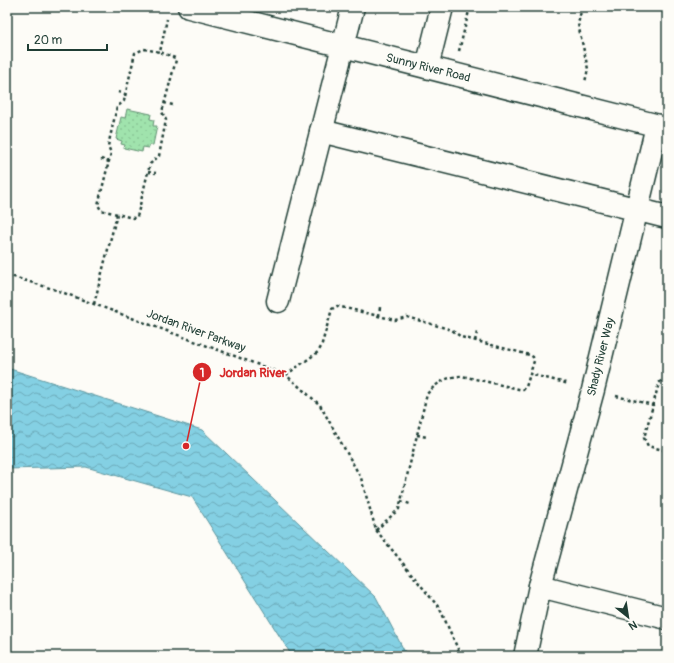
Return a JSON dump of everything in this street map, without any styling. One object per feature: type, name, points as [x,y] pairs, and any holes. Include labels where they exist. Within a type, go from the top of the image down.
[{"type":"street","name":"Sunny River Road","points":[[189,7],[662,127]]},
{"type":"street","points":[[278,301],[353,7]]},
{"type":"street","points":[[428,67],[442,7]]},
{"type":"street","name":"Shady River Way","points":[[525,656],[540,586],[593,390],[638,210],[662,127]]},
{"type":"street","points":[[321,131],[667,217]]},
{"type":"street","points":[[540,586],[667,618]]},
{"type":"path","points":[[457,57],[470,7]]},
{"type":"path","points":[[579,106],[588,69],[578,24],[582,7]]},
{"type":"path","points":[[160,52],[168,15]]},
{"type":"path","points":[[144,49],[160,52],[176,58],[162,112],[166,120],[159,156],[150,164],[137,217],[133,218],[101,210],[98,205],[111,153],[108,146],[117,107],[124,101],[135,53],[144,49]]},
{"type":"path","points":[[118,92],[125,94]]},
{"type":"path","points":[[164,103],[173,105]]},
{"type":"path","points":[[101,159],[109,162]]},
{"type":"path","points":[[148,172],[156,173]]},
{"type":"path","points":[[94,304],[117,214]]},
{"type":"path","name":"Jordan River Parkway","points":[[7,275],[56,290],[286,375],[320,405],[361,478],[376,530],[440,609],[461,656]]},
{"type":"path","points":[[286,375],[318,352],[334,307],[338,306],[395,320],[407,317],[452,330],[460,337],[533,357],[534,361],[526,387],[523,390],[462,376],[455,376],[444,380],[433,387],[427,394],[399,509],[376,530]]},
{"type":"path","points":[[379,316],[380,307]]},
{"type":"path","points":[[475,341],[477,332]]},
{"type":"path","points":[[530,374],[653,405]]},
{"type":"path","points":[[667,381],[662,380],[659,383],[644,438],[648,446],[667,451]]},
{"type":"path","points":[[417,435],[426,437]]},
{"type":"path","points":[[401,502],[410,504]]},
{"type":"green space","points":[[127,109],[151,114],[150,119],[154,120],[153,126],[157,126],[153,145],[149,145],[149,148],[143,147],[142,152],[124,148],[125,145],[121,144],[122,141],[116,139],[121,117],[125,118]]},
{"type":"water","points":[[7,368],[202,430],[376,597],[407,656],[292,656],[192,497],[86,467],[7,469]]},
{"type":"place","name":"Jordan River","points":[[186,446]]}]
